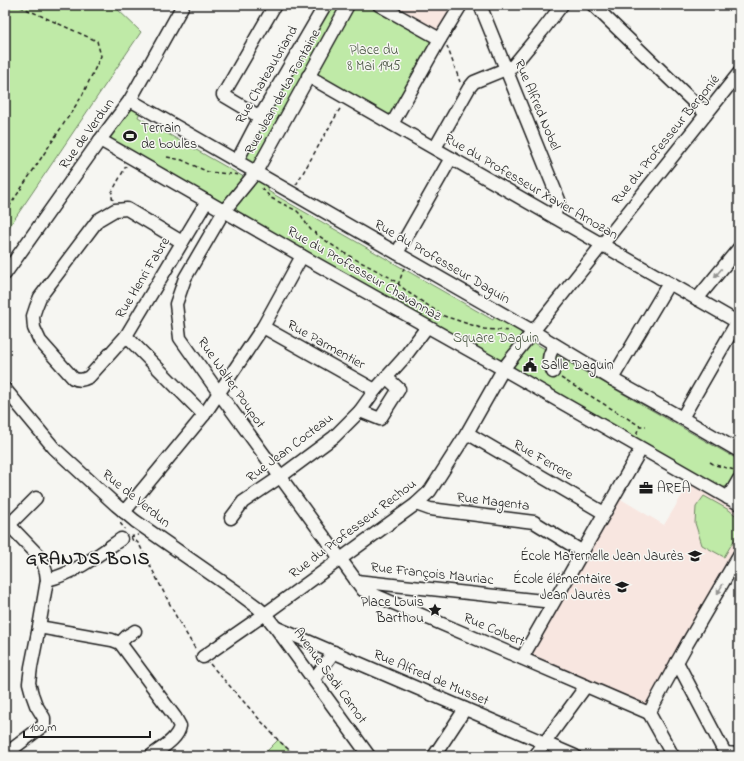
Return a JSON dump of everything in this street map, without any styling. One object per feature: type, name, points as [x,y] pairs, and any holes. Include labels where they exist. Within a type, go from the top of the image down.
[{"type":"street","name":"Rue de Verdun","points":[[5,274],[130,100],[183,5]]},
{"type":"street","points":[[260,117],[223,95],[274,5]]},
{"type":"street","name":"Rue Chateaubriand","points":[[236,161],[324,5]]},
{"type":"street","name":"Rue Jean de La Fontaine","points":[[224,211],[254,175],[348,5]]},
{"type":"street","points":[[380,5],[441,37]]},
{"type":"street","points":[[392,124],[441,37],[461,5]]},
{"type":"street","name":"Rue Alfred Nobel","points":[[480,5],[559,200],[554,217]]},
{"type":"street","points":[[435,148],[469,88],[474,82],[513,66],[562,5]]},
{"type":"street","points":[[593,5],[706,114]]},
{"type":"street","name":"Rue du Professeur Bergonié","points":[[602,244],[739,73]]},
{"type":"street","name":"Rue du Professeur Xavier Arnozan","points":[[308,76],[738,322]]},
{"type":"street","name":"Rue du Professeur Daguin","points":[[130,100],[236,161],[254,175],[292,193],[739,451]]},
{"type":"street","name":"Rue du Professeur Chavannaz","points":[[100,140],[739,504]]},
{"type":"street","points":[[402,256],[451,158]]},
{"type":"street","name":"Rue Henri Fabre","points":[[204,415],[126,336],[207,201]]},
{"type":"street","points":[[126,336],[89,377],[78,380],[73,378],[40,341],[34,328],[33,316],[40,297],[98,220],[114,210],[127,209],[182,242]]},
{"type":"street","name":"Rue Walter Poupot","points":[[224,211],[185,278],[176,304],[180,338],[340,559]]},
{"type":"street","name":"Rue du Professeur Rechou","points":[[204,657],[416,504],[430,491],[467,433],[503,369],[530,329],[602,244]]},
{"type":"street","points":[[696,299],[739,248]]},
{"type":"street","points":[[124,512],[204,415],[262,327],[302,256]]},
{"type":"street","points":[[612,379],[669,282]]},
{"type":"street","points":[[682,418],[738,322]]},
{"type":"street","name":"Rue Parmentier","points":[[262,327],[375,390]]},
{"type":"street","name":"Rue Jean Cocteau","points":[[231,518],[243,502],[334,437],[360,411],[375,390],[403,359],[427,327]]},
{"type":"street","points":[[553,372],[549,361],[549,353],[555,345]]},
{"type":"street","points":[[360,411],[380,419],[399,389],[386,377]]},
{"type":"street","name":"Rue de Verdun","points":[[5,389],[54,448],[124,512],[237,592],[265,614]]},
{"type":"street","name":"Rue Ferrere","points":[[467,433],[604,513]]},
{"type":"street","points":[[522,658],[583,552],[638,447]]},
{"type":"street","points":[[728,498],[738,475]]},
{"type":"street","points":[[13,756],[15,747],[44,725],[45,721],[36,705],[29,683],[47,580],[46,572],[43,563],[37,554],[7,525],[36,498]]},
{"type":"street","name":"Rue Magenta","points":[[416,504],[430,509],[534,522],[583,552]]},
{"type":"street","points":[[47,580],[80,568],[121,539]]},
{"type":"street","points":[[673,756],[649,713],[739,556]]},
{"type":"street","name":"Rue Colbert","points":[[340,559],[363,590],[649,713]]},
{"type":"street","name":"Rue François Mauriac","points":[[356,581],[554,602]]},
{"type":"street","name":"Avenue Sadi Carnot","points":[[265,614],[369,756]]},
{"type":"street","points":[[39,626],[112,640],[120,644],[175,717],[180,726],[178,734],[151,756]]},
{"type":"street","name":"Rue Alfred de Musset","points":[[276,628],[574,756]]},
{"type":"street","points":[[120,644],[127,636],[135,632]]},
{"type":"street","points":[[314,679],[334,652]]},
{"type":"street","points":[[678,662],[725,753],[739,754]]},
{"type":"street","points":[[534,756],[586,686]]},
{"type":"street","points":[[434,756],[465,709]]},
{"type":"path","points":[[5,213],[82,96],[101,56],[97,40],[17,5]]},
{"type":"path","points":[[441,37],[465,95]]},
{"type":"path","points":[[292,193],[346,98]]},
{"type":"path","points":[[114,210],[111,194],[130,157]]},
{"type":"path","points":[[167,157],[182,160],[208,172],[240,176],[244,173],[254,175],[256,180],[271,198],[297,211],[311,230],[351,257],[391,278],[409,293],[440,313],[466,324],[484,329],[522,333],[530,329]]},
{"type":"path","points":[[398,285],[402,256]]},
{"type":"path","points":[[553,372],[640,426],[646,426]]},
{"type":"path","points":[[638,447],[637,432],[640,426]]},
{"type":"path","points":[[710,462],[738,475]]},
{"type":"path","points":[[133,541],[136,541],[139,544],[178,620],[195,649],[204,657],[278,740],[296,756]]},
{"type":"shaded area","points":[[391,5],[453,5],[437,31]]},
{"type":"shaded area","name":"École élémentaire Jean Jaurès","points":[[689,484],[739,512],[739,540],[703,603],[648,707],[529,653],[619,498],[664,525]]},
{"type":"green space","points":[[5,5],[113,5],[141,32],[5,233]]},
{"type":"green space","points":[[328,5],[345,5],[255,162],[251,164],[243,161],[244,152]]},
{"type":"green space","name":"Place du 8 Mai 1945","points":[[348,5],[379,5],[440,39],[392,124],[308,76]]},
{"type":"green space","points":[[135,107],[141,110],[138,117],[244,177],[220,204],[106,138],[128,108]]},
{"type":"green space","name":"Square Daguin","points":[[256,180],[260,180],[270,186],[268,191],[493,320],[496,315],[520,331],[522,335],[502,359],[497,361],[238,213],[235,205]]},
{"type":"green space","points":[[531,341],[737,459],[739,467],[729,485],[722,488],[514,369],[512,364]]},
{"type":"green space","points":[[704,496],[729,510],[739,518],[739,532],[724,557],[702,545],[695,523],[696,507]]},
{"type":"green space","points":[[278,740],[296,756],[262,756]]},
{"type":"place","name":"Terrain de boules","points":[[130,136]]},
{"type":"place","name":"Salle Daguin","points":[[530,365]]},
{"type":"place","name":"AREA","points":[[646,488]]},
{"type":"place","name":"École Maternelle Jean Jaurès","points":[[695,556]]},
{"type":"place","name":"École élémentaire Jean Jaurès","points":[[622,587]]},
{"type":"place","name":"Place Louis Barthou","points":[[435,610]]},
{"type":"district","name":"GRANDS BOIS","points":[[88,560]]}]
